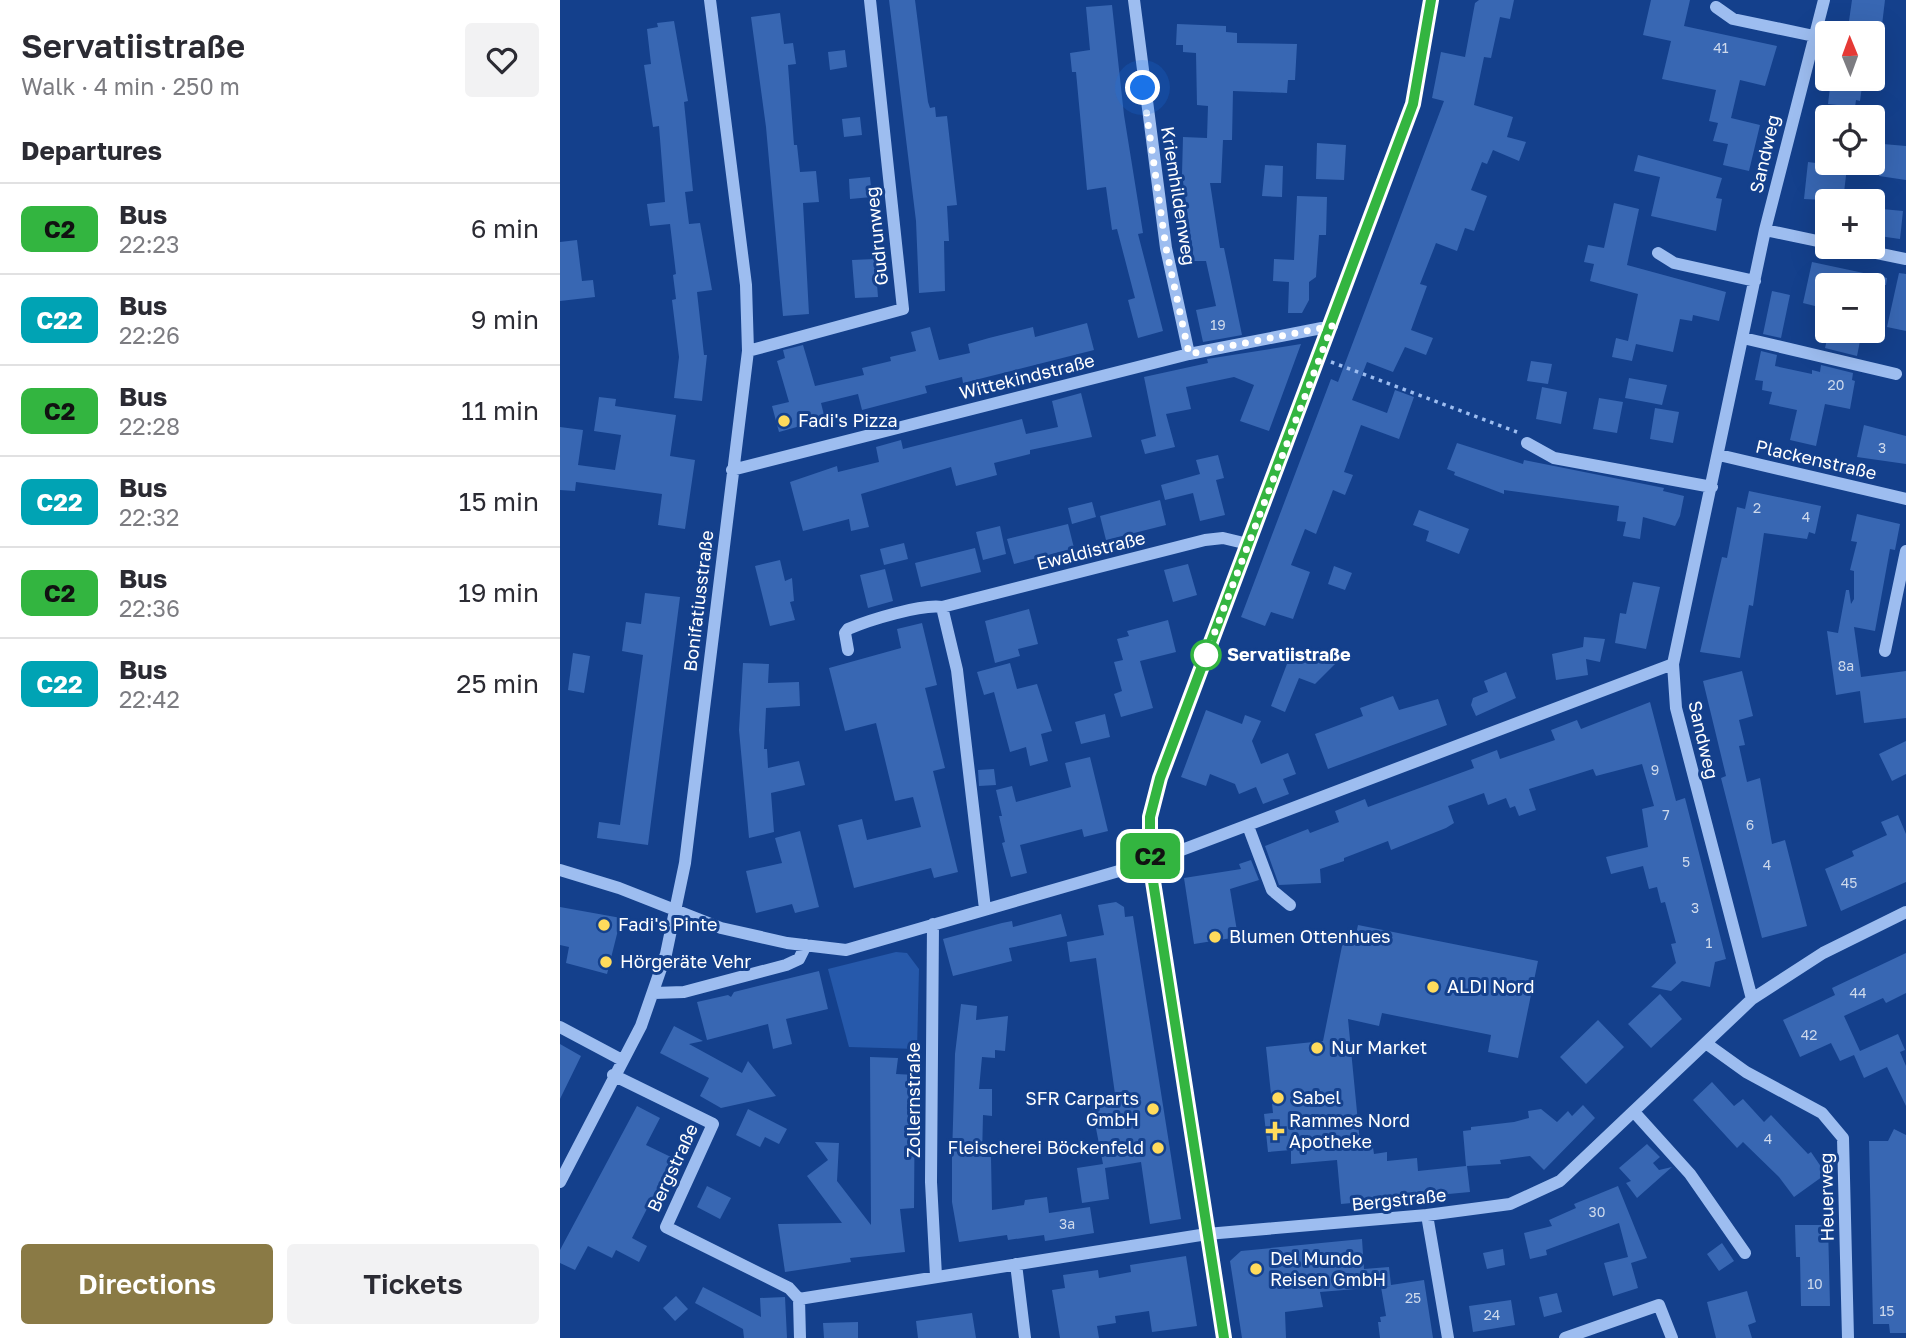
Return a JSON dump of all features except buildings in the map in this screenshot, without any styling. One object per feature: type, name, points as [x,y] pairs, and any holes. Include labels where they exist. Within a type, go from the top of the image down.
[{"type":"street","name":"Bonifatiusstraße","points":[[560,1182],[641,1026],[653,993],[685,863],[748,351],[746,285],[710,0]]},
{"type":"street","name":"Gudrunweg","points":[[748,351],[903,309],[870,0]]},
{"type":"street","name":"Kriemhildenweg","points":[[1134,0],[1166,248],[1189,354]]},
{"type":"street","points":[[1224,1338],[1150,862],[1149,836],[1154,796],[1413,104],[1431,0]]},
{"type":"street","name":"Sandweg","points":[[1752,999],[1676,708],[1673,664],[1765,230],[1824,0]]},
{"type":"street","points":[[1716,8],[1733,19],[1814,36]]},
{"type":"street","points":[[1765,230],[1815,240]]},
{"type":"street","points":[[1658,253],[1674,263],[1755,281]]},
{"type":"street","points":[[1885,255],[1906,259]]},
{"type":"street","name":"Wittekindstraße","points":[[732,470],[1189,354],[1332,326]]},
{"type":"street","points":[[1743,338],[1896,374]]},
{"type":"street","points":[[1527,443],[1554,458],[1712,486]]},
{"type":"street","name":"Plackenstraße","points":[[1719,455],[1906,499]]},
{"type":"street","name":"Ewaldistraße","points":[[848,650],[845,633],[854,626],[923,608],[942,607],[1205,540],[1223,538],[1248,544]]},
{"type":"street","points":[[1885,651],[1906,551]]},
{"type":"street","points":[[942,607],[957,670],[985,909]]},
{"type":"street","points":[[560,870],[721,928],[846,950],[1150,862],[1673,664]]},
{"type":"street","points":[[1248,826],[1272,890],[1290,905]]},
{"type":"street","name":"Bergstraße","points":[[613,1076],[713,1124],[666,1227],[789,1288],[799,1299],[1207,1234],[1427,1216],[1510,1204],[1560,1181],[1635,1113],[1752,999],[1823,953],[1906,912]]},
{"type":"street","name":"Zollernstraße","points":[[933,923],[931,1181],[936,1276]]},
{"type":"street","points":[[653,993],[684,992],[786,965],[799,959],[806,945]]},
{"type":"street","points":[[560,1027],[622,1060]]},
{"type":"street","name":"Heuerweg","points":[[1707,1044],[1746,1072],[1822,1113],[1843,1138],[1848,1338]]},
{"type":"street","points":[[1635,1113],[1690,1174],[1745,1253]]},
{"type":"street","points":[[1427,1216],[1448,1338]]},
{"type":"street","points":[[1016,1264],[1025,1338]]},
{"type":"street","points":[[799,1299],[800,1338]]},
{"type":"street","points":[[1565,1338],[1659,1305],[1672,1338]]},
{"type":"path","points":[[1319,358],[1516,432],[1527,443]]},
{"type":"shaded area","points":[[896,952],[907,953],[919,969],[917,1049],[849,1047],[828,969]]},
{"type":"bus line","name":"C2","points":[[1224,1338],[1150,862],[1150,817],[1160,778],[1332,326],[1413,104],[1431,0]]},
{"type":"place","name":"Fadi's Pizza","points":[[784,421]]},
{"type":"place","name":"Servatiistraße","points":[[1206,655]]},
{"type":"place","name":"Fadi's Pinte","points":[[604,925]]},
{"type":"place","name":"Blumen Ottenhues","points":[[1215,937]]},
{"type":"place","name":"Hörgeräte Vehr","points":[[606,962]]},
{"type":"place","name":"ALDI Nord","points":[[1433,987]]},
{"type":"place","name":"Nur Market","points":[[1317,1048]]},
{"type":"place","name":"Sabel","points":[[1278,1098]]},
{"type":"place","name":"SFR Carparts GmbH","points":[[1153,1109]]},
{"type":"place","name":"Rammes Nord Apotheke","points":[[1275,1131]]},
{"type":"place","name":"Fleischerei Böckenfeld","points":[[1158,1148]]},
{"type":"place","name":"Del Mundo Reisen GmbH","points":[[1256,1269]]},
{"type":"route","points":[[1143,88],[1166,248],[1189,354],[1332,326],[1206,655]]}]
